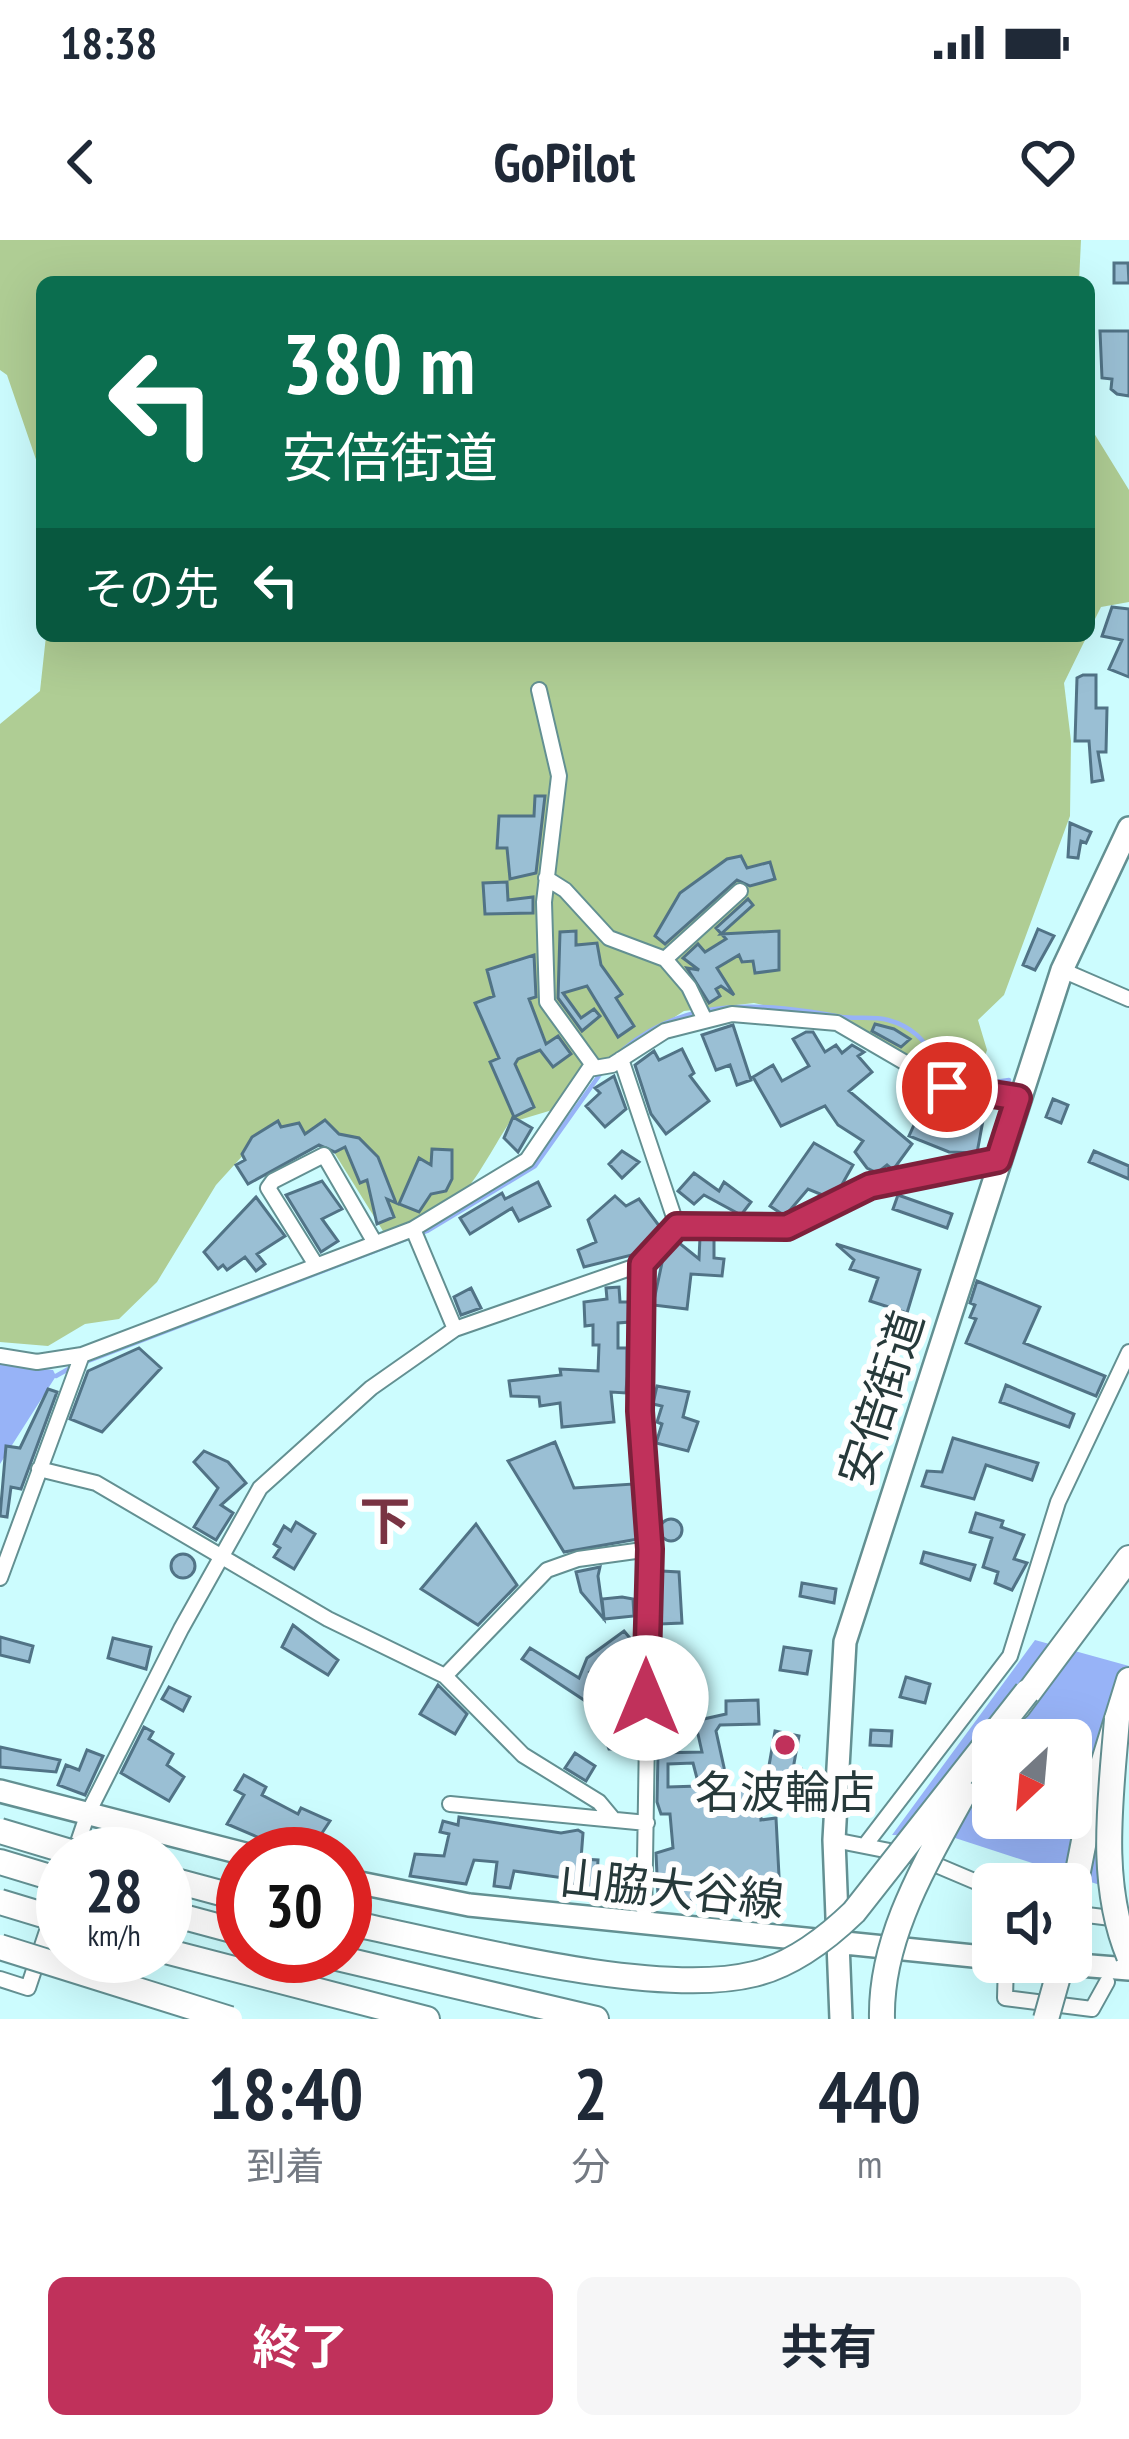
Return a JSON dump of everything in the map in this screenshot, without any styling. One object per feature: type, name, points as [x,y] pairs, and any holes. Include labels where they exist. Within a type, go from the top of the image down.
[{"type":"highway","points":[[372,1927],[665,1979],[756,1974],[829,1936],[854,1912],[1129,1558]]},
{"type":"highway","points":[[1080,1863],[1092,1800],[1129,1680]]},
{"type":"highway","points":[[1010,1719],[1027,1692]]},
{"type":"highway","points":[[1117,1719],[1109,1815],[1111,1880],[1126,1959]]},
{"type":"highway","points":[[882,2019],[884,1975],[909,1898],[972,1784]]},
{"type":"highway","points":[[0,1831],[36,1842]]},
{"type":"highway","points":[[0,1862],[36,1873]]},
{"type":"highway","points":[[0,1902],[36,1913]]},
{"type":"highway","points":[[0,1947],[230,2019]]},
{"type":"highway","points":[[192,1958],[427,2019]]},
{"type":"highway","points":[[372,1966],[596,2019]]},
{"type":"highway","points":[[1046,2019],[1056,1983]]},
{"type":"main road","name":"安倍街道","points":[[841,2019],[834,1840],[845,1642],[1062,970],[1129,828]]},
{"type":"main road","points":[[0,1791],[216,1846]]},
{"type":"main road","name":"山脇大谷線","points":[[372,1885],[469,1905],[972,1956]]},
{"type":"main road","points":[[1092,1960],[1126,1959]]},
{"type":"street","points":[[538,690],[559,776],[546,878],[547,1002],[595,1068]]},
{"type":"street","points":[[546,878],[565,890],[609,938],[664,959],[705,1020]]},
{"type":"street","points":[[664,959],[740,891]]},
{"type":"street","points":[[1062,970],[1129,1000]]},
{"type":"street","points":[[0,1356],[37,1362],[82,1355],[412,1228],[527,1160],[595,1068],[621,1059],[665,1030],[732,1013],[837,1023],[947,1087],[1018,1098]]},
{"type":"street","points":[[621,1059],[677,1226]]},
{"type":"street","points":[[316,1265],[268,1188],[324,1155],[376,1243]]},
{"type":"street","points":[[84,1827],[220,1556],[260,1488],[371,1388],[455,1329],[642,1264],[677,1226],[787,1227],[870,1186],[998,1160]]},
{"type":"street","points":[[412,1228],[455,1329]]},
{"type":"street","points":[[642,1264],[640,1411],[650,1549],[644,1923]]},
{"type":"street","points":[[866,1844],[1010,1656],[1058,1502],[1129,1352]]},
{"type":"street","points":[[0,1578],[82,1355]]},
{"type":"street","points":[[39,1469],[96,1483],[328,1618],[446,1676],[524,1755],[599,1802],[614,1820]]},
{"type":"street","points":[[446,1676],[547,1570],[578,1559],[650,1549]]},
{"type":"street","points":[[450,1804],[647,1822]]},
{"type":"street","points":[[834,1840],[915,1856],[972,1880]]},
{"type":"street","points":[[1092,1913],[1129,1919]]},
{"type":"street","points":[[1126,1959],[1129,1929]]},
{"type":"street","points":[[0,1979],[28,1988],[36,1964]]},
{"type":"street","points":[[1005,1983],[1005,1998],[1092,2009],[1107,1982]]},
{"type":"green space","points":[[0,240],[1081,240],[1079,276],[36,276],[36,460],[7,375],[0,370]]},
{"type":"green space","points":[[1095,435],[1129,490],[1129,602],[1101,607],[1095,619]]},
{"type":"green space","points":[[45,642],[1084,642],[1064,683],[1071,741],[1070,816],[1004,995],[978,1020],[987,1050],[973,1093],[953,1100],[925,1089],[901,1056],[823,1018],[754,1003],[684,1011],[611,1058],[559,1108],[509,1123],[460,1198],[428,1222],[408,1229],[383,1231],[327,1141],[257,1140],[216,1185],[157,1282],[119,1319],[85,1324],[48,1346],[0,1342],[0,724],[40,691]]},
{"type":"water","points":[[0,1364],[53,1370],[56,1376],[0,1464]]},
{"type":"water","points":[[1035,1640],[1129,1666],[1119,1810],[1122,1862],[1100,1885],[1092,1882],[1092,1863],[1032,1863],[949,1836],[892,1835],[972,1726],[972,1839],[1092,1839],[1092,1719],[977,1719]]},
{"type":"building","points":[[1114,263],[1128,263],[1129,283],[1114,283]]},
{"type":"building","points":[[1100,331],[1129,331],[1129,396],[1117,394],[1111,389],[1112,379],[1102,378]]},
{"type":"building","points":[[1112,607],[1129,609],[1129,677],[1109,669],[1122,640],[1102,636]]},
{"type":"building","points":[[1096,675],[1096,708],[1107,708],[1106,752],[1098,752],[1103,780],[1092,782],[1089,741],[1075,741],[1077,678]]},
{"type":"building","points":[[535,796],[545,796],[536,873],[510,879],[507,848],[497,848],[499,816],[534,816]]},
{"type":"building","points":[[1070,823],[1091,832],[1086,843],[1081,841],[1078,858],[1068,857]]},
{"type":"building","points":[[741,856],[747,868],[770,862],[775,879],[750,886],[737,880],[665,944],[655,936],[680,893],[727,859]]},
{"type":"building","points":[[507,882],[508,900],[533,897],[533,913],[485,914],[483,883]]},
{"type":"building","points":[[748,899],[753,905],[721,934],[716,928]]},
{"type":"building","points":[[1038,929],[1054,936],[1035,970],[1023,965]]},
{"type":"building","points":[[576,931],[576,945],[597,943],[601,965],[622,994],[616,998],[634,1026],[618,1037],[587,986],[563,993],[581,1018],[594,1009],[600,1016],[582,1031],[558,998],[560,932]]},
{"type":"building","points":[[779,931],[779,970],[755,973],[753,961],[742,962],[739,955],[717,968],[734,995],[721,986],[716,989],[720,996],[709,1003],[687,968],[699,970],[683,958],[698,944],[705,952],[726,939],[721,934]]},
{"type":"building","points":[[534,955],[536,997],[529,999],[546,1044],[558,1036],[571,1054],[553,1067],[540,1050],[518,1059],[515,1064],[534,1107],[514,1117],[490,1062],[499,1058],[475,1003],[494,996],[487,970]]},
{"type":"building","points":[[875,1024],[910,1039],[901,1047],[872,1031]]},
{"type":"building","points":[[733,1025],[751,1080],[737,1085],[730,1065],[716,1070],[702,1035]]},
{"type":"building","points":[[813,1032],[825,1052],[836,1045],[842,1053],[852,1045],[864,1052],[858,1056],[872,1072],[849,1091],[912,1144],[893,1170],[887,1165],[877,1173],[867,1168],[855,1152],[863,1141],[838,1125],[825,1106],[781,1126],[753,1077],[773,1065],[782,1081],[809,1066],[793,1039]]},
{"type":"building","points":[[682,1049],[694,1073],[690,1076],[709,1101],[666,1134],[651,1114],[635,1065],[654,1051],[659,1060]]},
{"type":"building","points":[[614,1076],[626,1109],[605,1127],[586,1106],[600,1093],[595,1088]]},
{"type":"building","points":[[1053,1099],[1068,1105],[1061,1123],[1046,1117]]},
{"type":"building","points":[[970,1102],[986,1104],[977,1153],[949,1152],[909,1136],[914,1125],[933,1128],[939,1112],[965,1122]]},
{"type":"building","points":[[513,1117],[532,1128],[518,1152],[504,1138]]},
{"type":"building","points":[[325,1120],[339,1134],[359,1138],[378,1157],[396,1203],[387,1199],[394,1217],[377,1224],[367,1180],[360,1183],[345,1147],[335,1152],[319,1145],[248,1184],[236,1165],[245,1160],[242,1154],[252,1137],[278,1121],[281,1127],[299,1123],[305,1134]]},
{"type":"building","points":[[814,1143],[853,1165],[840,1188],[825,1196],[808,1189],[785,1216],[770,1206]]},
{"type":"building","points":[[432,1149],[452,1150],[452,1179],[446,1191],[431,1194],[419,1212],[399,1204],[419,1158],[431,1165]]},
{"type":"building","points":[[622,1151],[639,1162],[622,1178],[609,1164]]},
{"type":"building","points":[[1094,1151],[1129,1166],[1129,1179],[1089,1162]]},
{"type":"building","points":[[694,1173],[719,1191],[724,1182],[751,1202],[741,1215],[704,1195],[694,1204],[678,1191]]},
{"type":"building","points":[[322,1181],[342,1209],[322,1219],[338,1241],[321,1252],[286,1195]]},
{"type":"building","points":[[538,1182],[550,1206],[519,1221],[512,1208],[470,1234],[460,1218],[502,1193],[505,1199]]},
{"type":"building","points":[[898,1195],[952,1214],[947,1228],[893,1209]]},
{"type":"building","points":[[615,1196],[626,1206],[639,1199],[660,1227],[636,1254],[584,1267],[578,1250],[596,1242],[588,1220]]},
{"type":"building","points":[[256,1197],[285,1236],[257,1254],[265,1264],[256,1271],[245,1257],[227,1270],[223,1265],[218,1269],[204,1252]]},
{"type":"building","points":[[700,1237],[714,1238],[714,1258],[724,1259],[722,1276],[691,1274],[687,1309],[653,1305],[663,1258],[678,1242],[699,1259]]},
{"type":"building","points":[[836,1244],[920,1270],[907,1313],[870,1301],[878,1278],[850,1269],[854,1260]]},
{"type":"building","points":[[977,1281],[1040,1307],[1024,1343],[1105,1376],[1096,1396],[966,1343],[976,1319],[970,1317],[975,1305],[970,1303]]},
{"type":"building","points":[[619,1287],[620,1302],[630,1302],[630,1322],[618,1323],[618,1348],[627,1348],[627,1376],[626,1393],[611,1392],[614,1422],[562,1427],[560,1403],[540,1406],[539,1397],[511,1396],[509,1381],[561,1375],[560,1369],[598,1371],[599,1345],[593,1345],[593,1325],[585,1326],[584,1302],[607,1299],[606,1288]]},
{"type":"building","points":[[471,1288],[481,1308],[461,1315],[454,1297]]},
{"type":"building","points":[[139,1348],[161,1368],[102,1432],[70,1419],[88,1371]]},
{"type":"building","points":[[1006,1385],[1074,1414],[1069,1427],[1000,1402]]},
{"type":"building","points":[[657,1386],[689,1392],[683,1417],[698,1422],[688,1451],[656,1443],[662,1424],[657,1422],[662,1406],[653,1404]]},
{"type":"building","points":[[48,1389],[57,1392],[21,1489],[11,1487],[7,1517],[0,1516],[6,1446],[20,1448]]},
{"type":"building","points":[[953,1438],[1038,1463],[1032,1480],[986,1465],[974,1499],[922,1486],[927,1471],[942,1472]]},
{"type":"building","points":[[555,1442],[574,1488],[633,1484],[638,1539],[564,1552],[508,1461]]},
{"type":"building","points":[[204,1451],[228,1462],[246,1483],[221,1505],[233,1513],[216,1540],[194,1527],[218,1488],[194,1462]]},
{"type":"building","points":[[976,1513],[1003,1521],[1001,1527],[1024,1535],[1014,1559],[1027,1563],[1012,1590],[995,1583],[998,1572],[983,1567],[992,1538],[970,1532]]},
{"type":"building","points":[[671,1519],[682,1530],[671,1541],[660,1530]]},
{"type":"building","points":[[296,1522],[315,1534],[294,1569],[274,1557],[280,1548],[274,1544],[284,1526],[291,1531]]},
{"type":"building","points":[[476,1524],[517,1585],[478,1625],[421,1589]]},
{"type":"building","points":[[924,1552],[975,1565],[970,1580],[921,1563]]},
{"type":"building","points":[[183,1554],[195,1566],[183,1578],[171,1566]]},
{"type":"building","points":[[600,1567],[604,1619],[581,1592],[576,1572]]},
{"type":"building","points":[[661,1571],[679,1572],[682,1623],[660,1624]]},
{"type":"building","points":[[802,1583],[836,1589],[834,1603],[800,1596]]},
{"type":"building","points":[[602,1599],[633,1599],[634,1616],[604,1619]]},
{"type":"building","points":[[293,1625],[338,1660],[328,1675],[282,1647]]},
{"type":"building","points":[[624,1631],[634,1643],[590,1672],[605,1683],[593,1706],[522,1659],[530,1648],[579,1678],[587,1658]]},
{"type":"building","points":[[0,1637],[33,1646],[29,1662],[0,1655]]},
{"type":"building","points":[[113,1638],[151,1647],[146,1669],[108,1658]]},
{"type":"building","points":[[784,1647],[811,1651],[807,1674],[780,1670]]},
{"type":"building","points":[[906,1677],[930,1684],[925,1703],[900,1697]]},
{"type":"building","points":[[438,1685],[467,1714],[455,1734],[420,1714]]},
{"type":"building","points":[[610,1685],[636,1696],[636,1749],[609,1749],[603,1733],[610,1733]]},
{"type":"building","points":[[169,1687],[190,1697],[183,1711],[162,1699]]},
{"type":"building","points":[[758,1700],[759,1724],[720,1725],[716,1731],[729,1790],[759,1784],[761,1820],[776,1818],[779,1876],[732,1884],[736,1909],[707,1912],[706,1902],[658,1897],[656,1853],[673,1848],[670,1814],[661,1814],[657,1802],[658,1753],[702,1752],[695,1721],[726,1714],[726,1701]],"holes":[[[693,1763],[699,1786],[668,1787],[668,1764]]]},
{"type":"building","points":[[144,1727],[153,1732],[149,1739],[173,1754],[167,1765],[184,1777],[169,1801],[121,1773]]},
{"type":"building","points":[[871,1730],[892,1731],[891,1746],[870,1745]]},
{"type":"building","points":[[775,1731],[799,1736],[793,1769],[801,1769],[799,1786],[766,1783]]},
{"type":"building","points":[[0,1747],[60,1760],[56,1772],[0,1767]]},
{"type":"building","points":[[87,1750],[103,1756],[85,1795],[58,1785],[66,1765],[79,1770]]},
{"type":"building","points":[[575,1753],[595,1766],[586,1781],[565,1768]]},
{"type":"building","points":[[244,1775],[266,1787],[262,1795],[298,1814],[301,1808],[330,1821],[326,1827],[234,1827],[227,1824],[244,1795],[235,1790]]},
{"type":"building","points":[[459,1817],[561,1833],[578,1830],[583,1833],[581,1859],[598,1860],[597,1878],[609,1879],[607,1893],[581,1891],[582,1885],[564,1883],[564,1878],[514,1871],[510,1888],[494,1886],[497,1862],[474,1860],[466,1884],[410,1876],[415,1854],[444,1856],[449,1834],[440,1832],[443,1821],[458,1825]]},
{"type":"waterway","points":[[624,1049],[674,1019],[701,1011],[784,1008],[888,1020],[921,1039],[948,1072],[962,1079],[1009,1080]]},
{"type":"waterway","points":[[83,1363],[427,1231],[535,1166],[603,1070]]},
{"type":"waterway","points":[[56,1376],[72,1367]]},
{"type":"place","name":"名波輪店","points":[[785,1745]]},
{"type":"district","name":"下","points":[[385,1520]]},
{"type":"route","points":[[646,1698],[650,1549],[640,1411],[642,1264],[677,1226],[787,1227],[870,1186],[998,1160],[1018,1098],[947,1087]]}]
